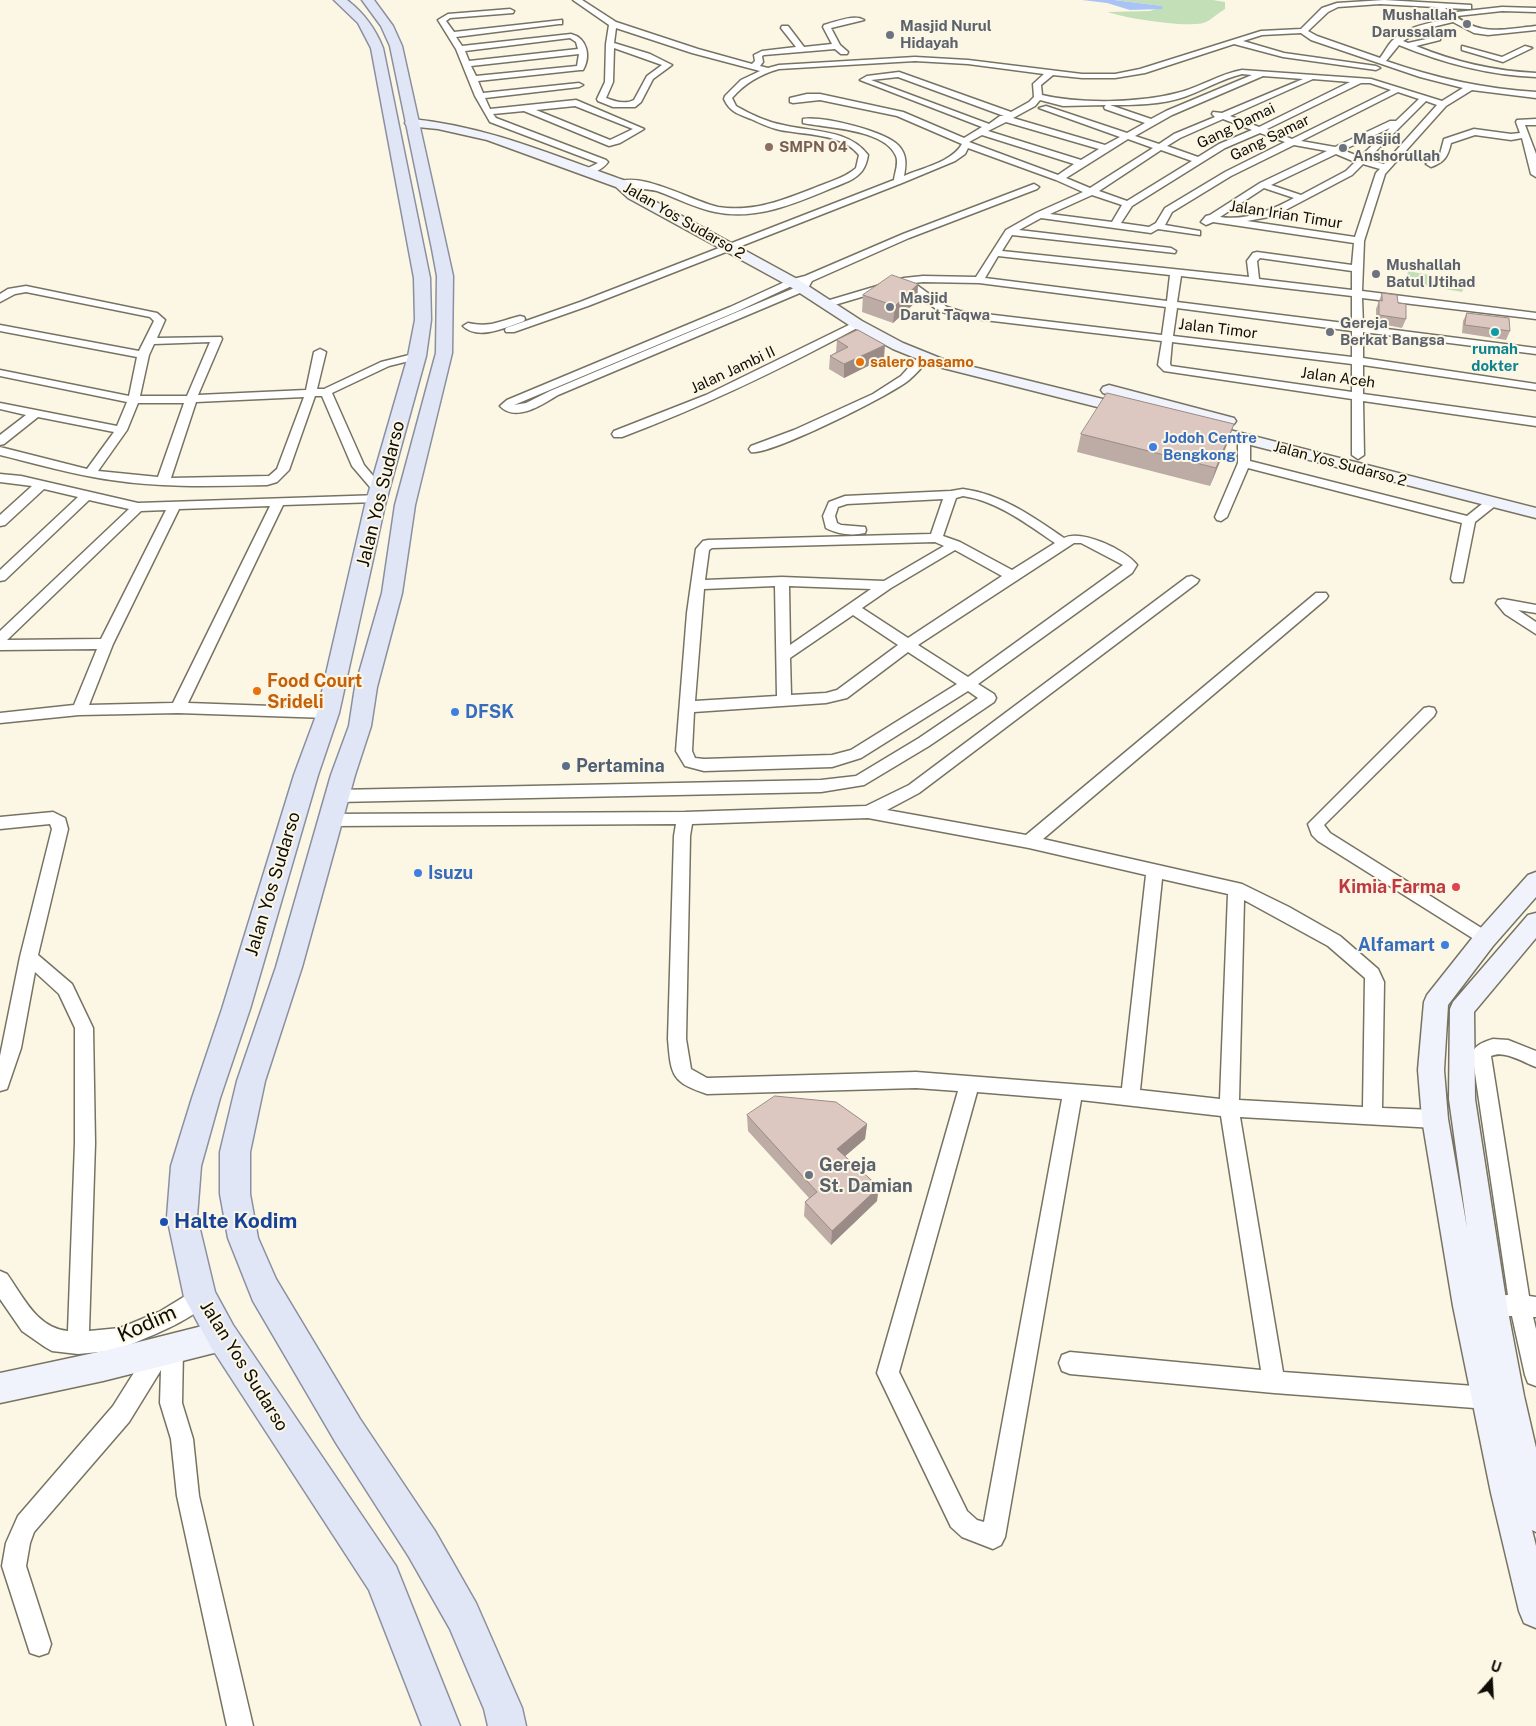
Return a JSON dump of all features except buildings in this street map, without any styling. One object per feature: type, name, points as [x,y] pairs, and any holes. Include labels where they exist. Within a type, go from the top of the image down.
[{"type":"main road","name":"Jalan Yos Sudarso","points":[[340,0],[356,12],[369,28],[377,48],[428,251],[445,276],[434,313],[417,356],[378,494],[328,713],[306,775],[236,1009],[206,1098],[186,1166],[182,1217],[200,1297],[222,1336],[383,1579],[442,1726]]},
{"type":"main road","name":"Jalan Yos Sudarso","points":[[368,0],[387,26],[396,46],[411,123],[428,251]]},
{"type":"main road","name":"Jalan Yos Sudarso 2","points":[[411,123],[453,127],[522,148],[621,184],[633,195],[729,247],[801,283],[827,304],[857,324],[898,346],[940,363],[1244,439],[1266,437],[1358,455],[1536,501]]},
{"type":"main road","name":"Jalan Yos Sudarso","points":[[434,313],[444,353],[405,505],[392,593],[366,687],[360,726],[337,797],[289,967],[250,1081],[235,1152],[235,1194],[243,1238],[264,1290],[292,1338],[422,1544],[463,1616],[503,1708],[507,1726]]},
{"type":"main road","name":"Jalan Yos Sudarso 2","points":[[940,363],[1082,384],[1491,503],[1536,513]]},
{"type":"main road","points":[[335,686],[366,687]]},
{"type":"main road","points":[[306,775],[337,797]]},
{"type":"main road","points":[[1536,882],[1485,939],[1436,1002],[1431,1070],[1435,1120],[1467,1306],[1507,1493],[1536,1611]]},
{"type":"main road","points":[[1534,1501],[1509,1396],[1493,1306],[1462,1099],[1462,1009],[1536,922]]},
{"type":"main road","points":[[0,1388],[166,1351],[222,1336]]},
{"type":"street","points":[[577,0],[613,24],[695,51],[767,70]]},
{"type":"street","points":[[1324,2],[1337,5],[1380,2],[1536,10]]},
{"type":"street","points":[[1436,4],[1452,18],[1477,31],[1488,33],[1536,28]]},
{"type":"street","points":[[1303,31],[1325,10],[1337,5]]},
{"type":"street","points":[[1382,62],[1396,41],[1411,31],[1452,18],[1474,8],[1536,5]]},
{"type":"street","points":[[487,112],[576,103],[640,129],[609,143],[493,120],[487,112],[479,96],[460,49],[442,20],[444,18],[510,11]]},
{"type":"street","points":[[854,63],[837,46],[827,27],[860,20]]},
{"type":"street","points":[[451,35],[559,22]]},
{"type":"street","points":[[610,44],[668,65],[650,78],[636,102],[632,105],[613,104],[601,99],[609,82],[610,44],[613,24]]},
{"type":"street","points":[[785,28],[802,50]]},
{"type":"street","points":[[621,184],[649,184],[712,208],[755,211],[782,205],[853,175],[862,165],[864,159],[862,150],[850,142],[816,132],[778,126],[734,108],[728,98],[748,79],[767,70],[798,66],[925,59],[968,62],[1050,73],[1099,76],[1129,74],[1270,32],[1303,31],[1314,38],[1422,76],[1469,88],[1536,95]]},
{"type":"street","points":[[460,49],[571,36],[577,37],[581,42],[583,62],[581,67],[473,80]]},
{"type":"street","points":[[821,37],[831,36]]},
{"type":"street","points":[[793,39],[803,38]]},
{"type":"street","points":[[1407,46],[1437,38]]},
{"type":"street","points":[[1396,41],[1438,58],[1486,72],[1534,78]]},
{"type":"street","points":[[1236,42],[1283,55],[1372,67],[1419,84]]},
{"type":"street","points":[[754,66],[759,62],[758,55],[752,50],[761,44]]},
{"type":"street","points":[[1438,58],[1477,44]]},
{"type":"street","points":[[758,55],[837,46]]},
{"type":"street","points":[[1457,50],[1503,60],[1528,48]]},
{"type":"street","points":[[467,64],[581,51]]},
{"type":"street","points":[[1035,101],[1037,84],[1050,73]]},
{"type":"street","points":[[510,330],[584,304],[952,159],[962,152],[965,143],[1007,116],[1035,101],[1133,103],[1160,100],[1191,91],[1231,73],[1263,73],[1371,81],[1443,104]]},
{"type":"street","points":[[1059,178],[1106,148],[1169,113],[1263,73]]},
{"type":"street","points":[[1083,164],[985,130],[864,80],[899,74],[945,90],[1007,116],[1106,148]]},
{"type":"street","points":[[979,280],[1009,232],[1039,215],[1091,192],[1177,136],[1312,77]]},
{"type":"street","name":"Gang Damai","points":[[1128,204],[1222,146],[1259,130],[1360,80]]},
{"type":"street","points":[[479,96],[579,85]]},
{"type":"street","points":[[1358,455],[1358,241],[1385,167],[1443,104],[1448,95],[1469,88]]},
{"type":"street","name":"Gang Samar","points":[[1160,222],[1168,210],[1228,174],[1399,89]]},
{"type":"street","points":[[900,114],[945,90]]},
{"type":"street","points":[[793,100],[820,97],[900,114],[965,143],[1059,178],[1074,186],[1128,204],[1116,224]]},
{"type":"street","points":[[1228,221],[1271,214],[1349,173],[1424,99]]},
{"type":"street","points":[[1035,101],[1199,160]]},
{"type":"street","points":[[1090,102],[1153,123]]},
{"type":"street","points":[[1191,105],[1293,142],[1335,150],[1360,161],[1385,167]]},
{"type":"street","points":[[527,109],[552,132],[603,162],[587,172]]},
{"type":"street","points":[[756,118],[819,122],[851,127],[867,132],[897,149],[902,164],[899,181]]},
{"type":"street","points":[[1039,215],[1151,230],[1156,226],[1196,234],[1209,218],[1254,182],[1335,150],[1404,118]]},
{"type":"street","points":[[1536,122],[1520,122],[1524,134],[1533,148],[1536,174]]},
{"type":"street","points":[[522,148],[552,132]]},
{"type":"street","points":[[1431,164],[1444,155],[1447,141],[1472,132],[1511,137],[1536,134]]},
{"type":"street","points":[[1228,174],[1302,198]]},
{"type":"street","points":[[801,283],[734,309],[511,402],[506,406],[511,408],[526,407],[906,236],[1034,187]]},
{"type":"street","name":"Jalan Irian Timur","points":[[1209,218],[1358,241]]},
{"type":"street","points":[[1009,232],[1170,251]]},
{"type":"street","points":[[995,253],[1254,281],[1536,316]]},
{"type":"street","points":[[1254,281],[1252,262],[1257,255],[1357,269]]},
{"type":"street","points":[[468,326],[481,330],[492,329],[634,276],[673,268]]},
{"type":"street","points":[[1168,338],[1176,272]]},
{"type":"street","points":[[827,304],[904,281],[923,279],[979,280],[1536,351]]},
{"type":"street","name":"Jalan Timor","points":[[904,281],[938,306],[950,312],[1358,362],[1536,387]]},
{"type":"street","points":[[0,299],[12,291],[26,289],[153,315],[160,320],[143,355],[134,400],[121,430],[90,473]]},
{"type":"street","name":"Jalan Jambi II","points":[[618,434],[669,416],[732,388],[857,324]]},
{"type":"street","points":[[0,328],[143,355]]},
{"type":"street","name":"Jalan Aceh","points":[[1168,338],[1164,365],[1173,371],[1536,422]]},
{"type":"street","points":[[150,341],[217,339],[191,399],[162,482]]},
{"type":"street","points":[[0,451],[90,473],[133,481],[267,481],[274,479],[283,470],[311,392],[320,352]]},
{"type":"street","points":[[3,376],[134,400],[191,399],[326,392],[385,364],[417,356]]},
{"type":"street","points":[[755,449],[798,434],[877,396],[905,378],[924,357]]},
{"type":"street","points":[[326,392],[358,466],[378,494]]},
{"type":"street","points":[[0,406],[121,430]]},
{"type":"street","points":[[0,441],[34,414]]},
{"type":"street","points":[[1220,517],[1244,464],[1244,439]]},
{"type":"street","points":[[1244,464],[1469,521]]},
{"type":"street","points":[[0,478],[22,480],[40,486],[138,507],[278,503],[378,494]]},
{"type":"street","points":[[0,522],[40,486]]},
{"type":"street","points":[[1012,576],[938,535],[838,529],[831,525],[830,516],[833,505],[840,501],[951,495],[958,492],[994,500],[1063,543]]},
{"type":"street","points":[[938,535],[951,495]]},
{"type":"street","points":[[0,577],[86,496]]},
{"type":"street","points":[[178,708],[278,503]]},
{"type":"street","points":[[1458,580],[1469,521],[1491,503]]},
{"type":"street","points":[[80,710],[106,644],[175,505]]},
{"type":"street","points":[[0,639],[138,507]]},
{"type":"street","points":[[688,707],[826,698],[842,694],[908,646],[1071,539],[1083,539],[1126,560],[1130,565],[1127,570],[968,684],[856,754],[832,760],[800,763],[696,764],[690,762],[684,751],[698,585],[703,549],[708,544],[938,535]]},
{"type":"street","points":[[782,657],[886,585],[955,545]]},
{"type":"street","points":[[868,812],[914,789],[1192,580]]},
{"type":"street","points":[[698,585],[782,581],[886,585]]},
{"type":"street","points":[[782,581],[784,701]]},
{"type":"street","points":[[1029,842],[1321,596]]},
{"type":"street","points":[[1536,609],[1503,603],[1510,611],[1536,629]]},
{"type":"street","points":[[337,797],[820,786],[859,781],[924,742],[989,698],[852,608]]},
{"type":"street","points":[[0,644],[106,644]]},
{"type":"street","points":[[0,718],[80,710],[178,708],[328,713]]},
{"type":"street","points":[[1429,712],[1316,824],[1318,831],[1324,837],[1485,939]]},
{"type":"street","points":[[653,818],[654,790]]},
{"type":"street","points":[[337,797],[653,818],[868,812],[1029,842],[1236,889],[1283,912],[1334,941],[1372,974],[1375,982],[1372,1116]]},
{"type":"street","points":[[0,823],[53,818],[59,822],[60,828],[6,1049],[0,1083]]},
{"type":"street","points":[[685,818],[682,836],[677,1039],[680,1070],[689,1081],[707,1086],[916,1080],[1073,1091],[1229,1108],[1435,1120]]},
{"type":"street","points":[[1130,1098],[1156,870]]},
{"type":"street","points":[[1236,889],[1229,1108],[1274,1382]]},
{"type":"street","points":[[29,957],[66,989],[84,1028],[85,1144],[78,1343]]},
{"type":"street","points":[[1536,1059],[1503,1047],[1492,1047],[1481,1053],[1488,1104],[1528,1306],[1536,1375]]},
{"type":"street","points":[[970,1083],[888,1373],[889,1379],[959,1519],[970,1529],[993,1538],[1073,1091]]},
{"type":"street","points":[[1462,1099],[1488,1104]]},
{"type":"street","name":"Kodim","points":[[0,1281],[29,1324],[52,1340],[78,1343],[120,1340],[166,1319],[200,1297]]},
{"type":"street","points":[[1493,1306],[1528,1306]]},
{"type":"street","points":[[39,1644],[14,1566],[18,1543],[26,1524],[121,1414],[166,1351]]},
{"type":"street","points":[[166,1351],[171,1403],[182,1439],[188,1496],[240,1726]]},
{"type":"street","points":[[1070,1363],[1274,1382],[1488,1398]]},
{"type":"green space","points":[[1114,0],[1213,0],[1225,2],[1225,9],[1206,22],[1198,24],[1173,23],[1142,20],[1108,12],[1150,11],[1163,6]]},
{"type":"green space","points":[[1408,271],[1466,282],[1462,292],[1406,282]]},
{"type":"water","points":[[1082,0],[1114,0],[1163,6],[1162,9],[1130,10],[1107,3]]},
{"type":"place","name":"Mushallah Darussalam","points":[[1467,24]]},
{"type":"place","name":"Masjid Nurul Hidayah","points":[[890,35]]},
{"type":"place","name":"SMPN 04","points":[[769,147]]},
{"type":"place","name":"Masjid Anshorullah","points":[[1343,148]]},
{"type":"place","name":"Mushallah Batul IJtihad","points":[[1376,274]]},
{"type":"place","name":"Masjid Darut Taqwa","points":[[890,307]]},
{"type":"place","name":"Gereja Berkat Bangsa","points":[[1330,332]]},
{"type":"place","name":"rumah dokter","points":[[1495,332]]},
{"type":"place","name":"salero basamo","points":[[860,362]]},
{"type":"place","name":"Jodoh Centre Bengkong","points":[[1153,447]]},
{"type":"place","name":"Food Court Srideli","points":[[257,691]]},
{"type":"place","name":"DFSK","points":[[455,712]]},
{"type":"place","name":"Pertamina","points":[[566,766]]},
{"type":"place","name":"Isuzu","points":[[418,873]]},
{"type":"place","name":"Kimia Farma","points":[[1456,887]]},
{"type":"place","name":"Alfamart","points":[[1445,945]]},
{"type":"place","name":"Gereja St. Damian","points":[[809,1175]]},
{"type":"place","name":"Halte Kodim","points":[[164,1222]]}]
